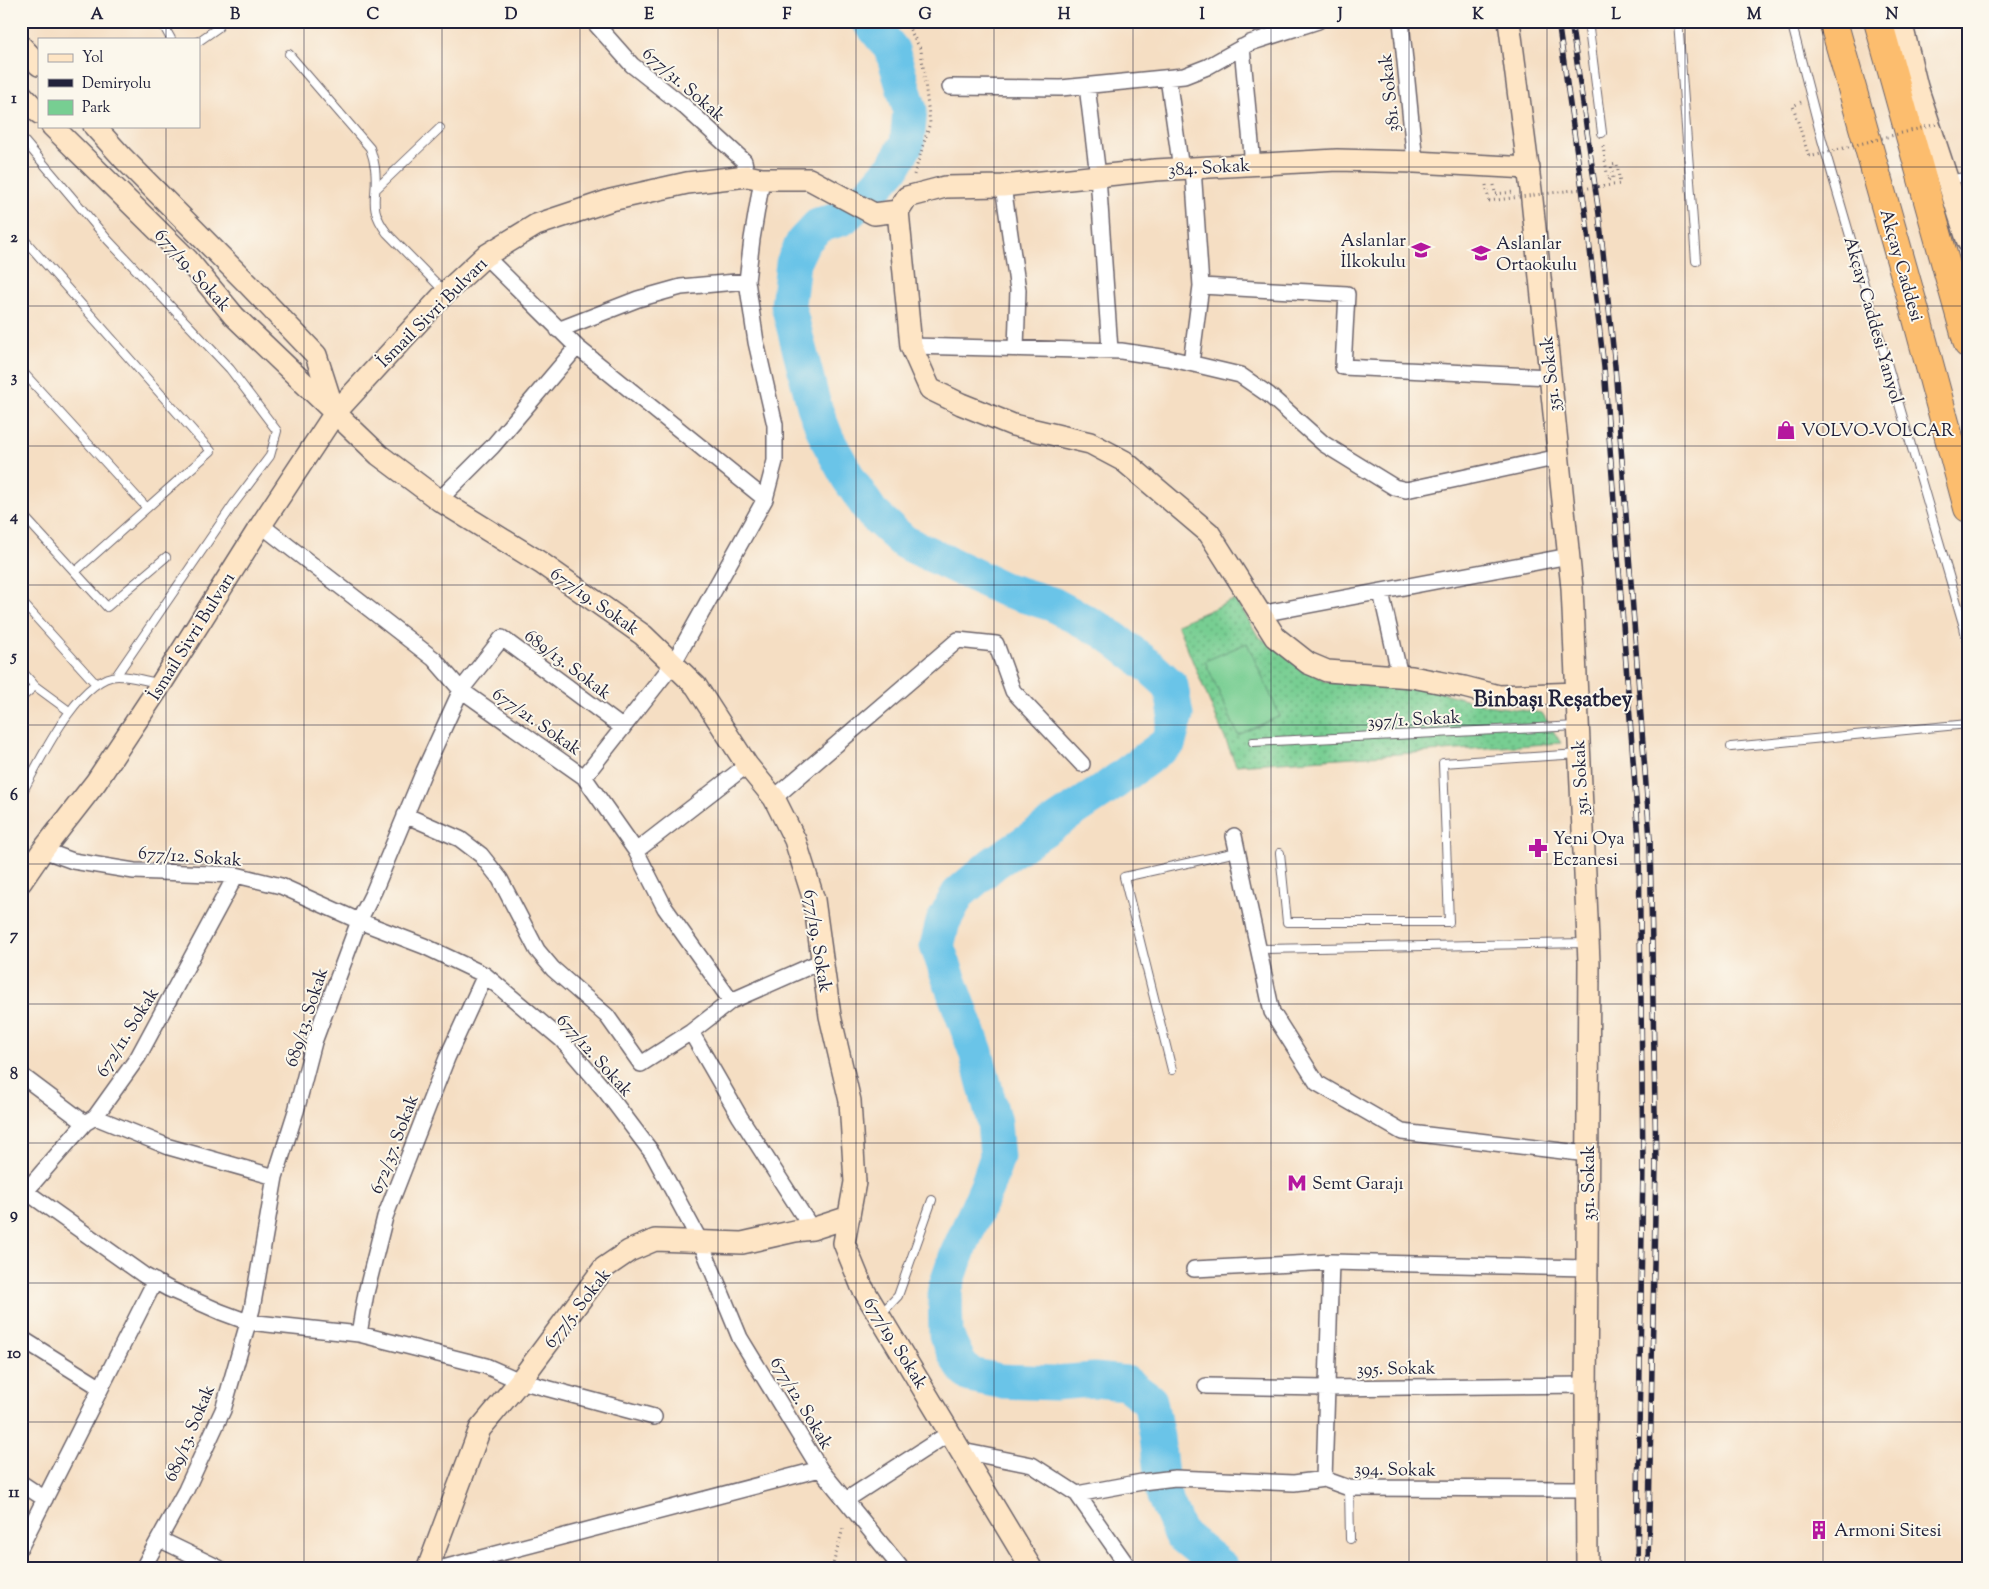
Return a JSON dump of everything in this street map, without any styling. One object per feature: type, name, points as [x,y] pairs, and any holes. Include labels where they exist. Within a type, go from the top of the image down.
[{"type":"highway","name":"Akçay Caddesi","points":[[1833,21],[1968,508]]},
{"type":"highway","points":[[1878,21],[1968,344]]},
{"type":"street","name":"677/31. Sokak","points":[[593,21],[632,65],[685,107],[744,161],[754,178]]},
{"type":"street","points":[[950,87],[1061,88],[1184,76],[1207,67],[1250,43],[1300,24],[1318,21]]},
{"type":"street","name":"381. Sokak","points":[[1401,21],[1415,162]]},
{"type":"street","name":"351. Sokak","points":[[1509,21],[1529,168],[1559,457],[1569,556],[1577,693],[1588,943],[1587,1568]]},
{"type":"street","points":[[1901,21],[1918,87],[1958,179],[1968,242]]},
{"type":"street","points":[[21,46],[38,64]]},
{"type":"street","points":[[1242,48],[1253,165]]},
{"type":"street","points":[[1168,78],[1187,168],[1201,286],[1192,363]]},
{"type":"street","points":[[1087,86],[1098,176],[1110,350]]},
{"type":"street","points":[[21,94],[38,112]]},
{"type":"street","name":"677/19. Sokak","points":[[54,128],[187,259],[234,316],[379,455],[439,500],[541,563],[643,635],[696,686],[747,765],[774,798],[794,840],[814,900],[830,1016],[850,1100],[855,1182],[844,1243],[862,1287],[1032,1568]]},
{"type":"street","name":"677/19. Sokak","points":[[96,128],[123,158],[250,284],[316,355],[335,413]]},
{"type":"street","name":"384. Sokak","points":[[903,204],[945,187],[1003,186],[1187,168],[1337,160],[1529,168]]},
{"type":"street","name":"İsmail Sivri Bulvarı","points":[[21,882],[43,850],[96,782],[335,413],[445,293],[485,256],[536,225],[611,200],[687,183],[754,178],[809,179],[874,214],[903,204]]},
{"type":"street","points":[[584,777],[673,664],[764,499],[775,461],[775,425],[756,342],[747,281],[752,239],[754,178]]},
{"type":"street","points":[[1003,186],[1018,290],[1016,348]]},
{"type":"street","points":[[903,204],[911,346],[930,388],[961,404],[1013,425],[1090,443],[1124,461],[1209,533],[1275,637],[1308,663],[1327,671],[1400,676],[1464,687],[1499,696],[1577,693]]},
{"type":"street","points":[[485,256],[577,347],[764,499]]},
{"type":"street","points":[[558,330],[638,299],[681,287],[747,281]]},
{"type":"street","points":[[1201,286],[1347,294],[1342,367],[1550,376]]},
{"type":"street","points":[[911,346],[1110,350],[1192,363],[1240,375],[1269,395],[1324,444],[1394,487],[1406,490],[1559,457]]},
{"type":"street","points":[[439,500],[492,447],[577,347]]},
{"type":"street","name":"677/21. Sokak","points":[[262,525],[434,659],[461,690],[584,777],[636,851],[665,908],[731,1001]]},
{"type":"street","points":[[1260,614],[1569,556]]},
{"type":"street","points":[[1381,592],[1400,676]]},
{"type":"street","name":"689/13. Sokak","points":[[143,1568],[186,1490],[223,1410],[248,1322],[260,1267],[274,1177],[296,1112],[314,1042],[359,921],[374,891],[461,690],[502,638],[623,728]]},
{"type":"street","points":[[774,798],[958,640],[996,644],[1013,691],[1082,764]]},
{"type":"street","points":[[636,851],[747,765]]},
{"type":"street","points":[[406,815],[460,839],[481,855],[500,879],[537,950],[553,969],[607,1016],[641,1064],[691,1032],[731,1001],[822,961]]},
{"type":"street","points":[[1234,836],[1272,1012],[1317,1083],[1402,1132],[1588,1154]]},
{"type":"street","name":"677/12. Sokak","points":[[43,850],[73,861],[134,871],[236,875],[281,886],[359,921],[424,946],[485,975],[561,1039],[607,1093],[653,1154],[700,1241],[740,1338],[820,1468],[902,1568]]},
{"type":"street","name":"672/11. Sokak","points":[[23,1189],[90,1120],[138,1057],[236,875]]},
{"type":"street","name":"672/37. Sokak","points":[[359,1334],[366,1293],[385,1217],[447,1058],[485,975]]},
{"type":"street","points":[[691,1032],[740,1117],[812,1230]]},
{"type":"street","points":[[21,1075],[90,1120],[170,1147],[274,1177]]},
{"type":"street","points":[[23,1189],[155,1281],[194,1301],[248,1322],[359,1334],[486,1366],[520,1381],[654,1417]]},
{"type":"street","name":"677/5. Sokak","points":[[428,1568],[480,1429],[520,1381],[604,1268],[629,1251],[655,1240],[742,1244],[795,1231],[812,1230],[849,1217]]},
{"type":"street","points":[[1324,1479],[1331,1262]]},
{"type":"street","points":[[1194,1269],[1331,1262],[1587,1268]]},
{"type":"street","points":[[21,1546],[155,1281]]},
{"type":"street","points":[[21,1338],[101,1388]]},
{"type":"street","name":"395. Sokak","points":[[1206,1386],[1326,1388],[1586,1386]]},
{"type":"street","points":[[848,1502],[951,1432]]},
{"type":"street","points":[[962,1451],[1032,1465],[1078,1494],[1129,1568]]},
{"type":"street","points":[[443,1568],[820,1468]]},
{"type":"street","name":"394. Sokak","points":[[1078,1494],[1175,1478],[1294,1483],[1324,1479],[1349,1488],[1587,1489]]},
{"type":"street","points":[[21,1482],[45,1499]]},
{"type":"street","points":[[159,1539],[219,1568]]},
{"type":"lane","points":[[161,21],[170,38]]},
{"type":"lane","points":[[1588,21],[1602,133]]},
{"type":"lane","points":[[1696,261],[1676,21],[1791,22]]},
{"type":"lane","name":"Akçay Caddesi Yanyol","points":[[1791,22],[1822,140],[1964,627],[1968,647]]},
{"type":"lane","points":[[200,40],[219,27]]},
{"type":"lane","points":[[289,54],[370,148],[375,167],[376,189],[374,210],[379,223],[445,293]]},
{"type":"lane","points":[[376,189],[440,128]]},
{"type":"lane","points":[[21,137],[108,240],[230,369],[277,431],[270,456],[233,505],[116,676]]},
{"type":"lane","points":[[21,236],[211,451],[75,572]]},
{"type":"lane","points":[[21,370],[147,508]]},
{"type":"lane","points":[[21,513],[107,607],[166,557]]},
{"type":"lane","points":[[21,601],[96,684]]},
{"type":"lane","points":[[21,670],[34,684],[69,711]]},
{"type":"lane","points":[[21,795],[69,711],[96,684],[116,676],[161,684]]},
{"type":"lane","points":[[21,682],[34,684]]},
{"type":"lane","points":[[21,698],[34,684]]},
{"type":"lane","points":[[1731,747],[1968,724]]},
{"type":"lane","name":"397/1. Sokak","points":[[1253,742],[1577,726]]},
{"type":"lane","points":[[1280,853],[1287,922],[1449,922],[1443,763],[1579,754]]},
{"type":"lane","points":[[1172,1070],[1124,877],[1237,852]]},
{"type":"lane","points":[[1258,949],[1588,943]]},
{"type":"lane","points":[[880,1316],[898,1296],[932,1200]]},
{"type":"lane","points":[[1349,1488],[1350,1539]]},
{"type":"path","points":[[903,204],[930,123],[921,50],[905,21]]},
{"type":"path","points":[[1798,121],[1809,157],[1941,123]]},
{"type":"path","points":[[1489,201],[1620,184],[1617,164],[1611,164],[1613,178],[1608,180],[1602,133]]},
{"type":"path","points":[[832,1568],[848,1502]]},
{"type":"green space","points":[[1236,599],[1258,636],[1326,682],[1415,685],[1486,705],[1542,713],[1561,743],[1236,765],[1177,624]]},
{"type":"green space","points":[[1247,643],[1280,716],[1238,735],[1205,661]]},
{"type":"waterway","points":[[869,21],[892,50],[910,110],[907,143],[894,166],[871,192],[843,218],[818,226],[803,242],[793,263],[788,305],[814,406],[827,439],[849,479],[872,513],[904,542],[1003,589],[1052,604],[1105,632],[1148,665],[1171,686],[1176,715],[1169,742],[1107,788],[994,863],[958,894],[943,922],[937,946],[976,1052],[994,1122],[997,1157],[987,1186],[957,1254],[945,1289],[946,1335],[959,1362],[970,1375],[1000,1381],[1054,1383],[1094,1380],[1126,1383],[1150,1401],[1157,1437],[1163,1494],[1180,1534],[1222,1568]]},
{"type":"railway","points":[[1558,21],[1586,216],[1604,367],[1639,840],[1643,1164],[1637,1568]]},
{"type":"railway","points":[[1571,21],[1599,214],[1615,366],[1650,839],[1656,1164],[1648,1568]]},
{"type":"place","name":"Aslanlar İlkokulu","points":[[1421,250]]},
{"type":"place","name":"Aslanlar Ortaokulu","points":[[1481,253]]},
{"type":"place","name":"VOLVO-VOLCAR","points":[[1786,430]]},
{"type":"place","name":"Yeni Oya Eczanesi","points":[[1538,848]]},
{"type":"place","name":"Semt Garajı","points":[[1297,1183]]},
{"type":"place","name":"Armoni Sitesi","points":[[1819,1530]]},
{"type":"district","name":"Binbaşı Reşatbey","points":[[1553,698]]}]
